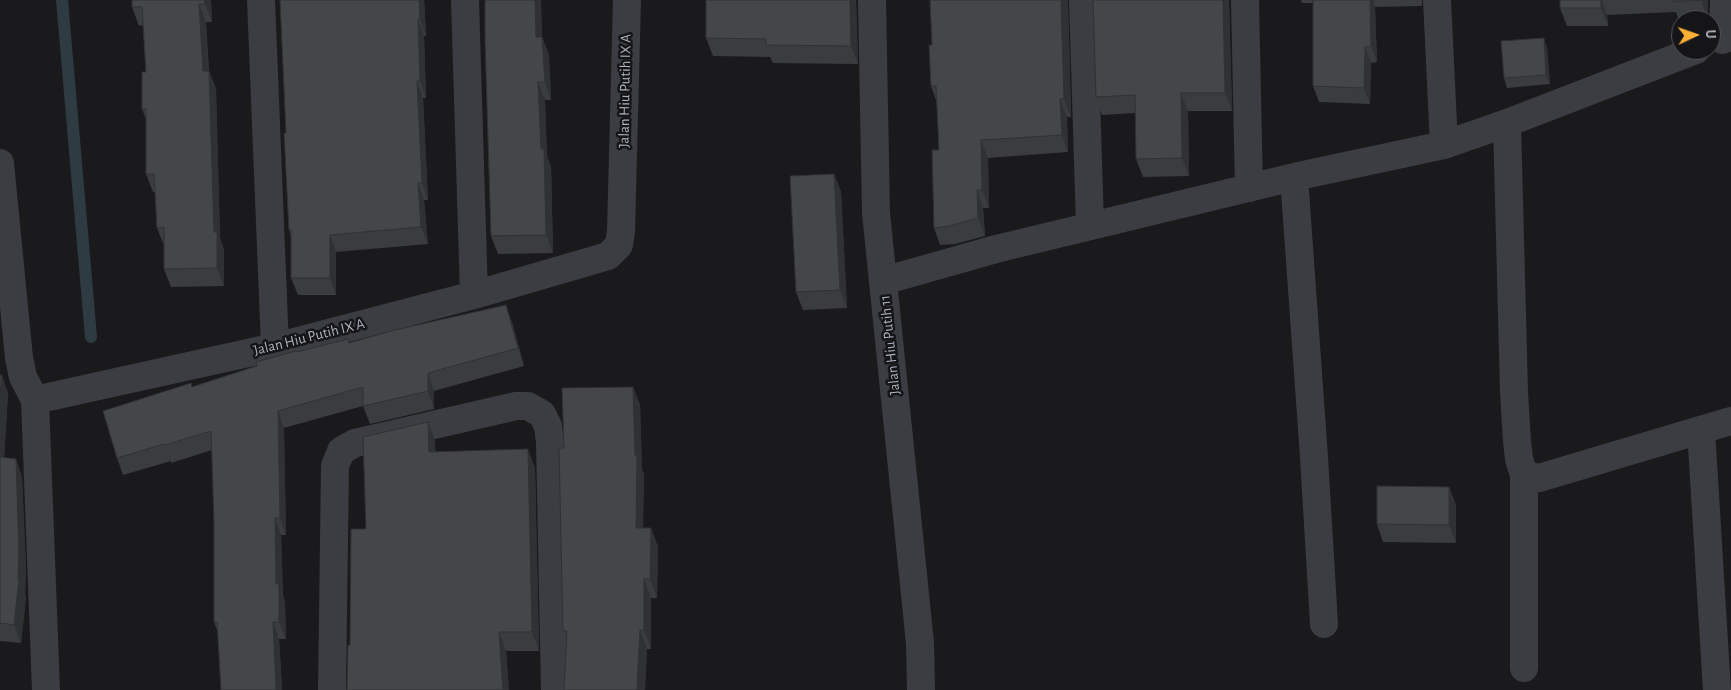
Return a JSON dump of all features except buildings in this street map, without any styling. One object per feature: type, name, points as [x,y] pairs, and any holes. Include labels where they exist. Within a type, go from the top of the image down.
[{"type":"street","points":[[261,0],[275,347]]},
{"type":"street","points":[[465,0],[474,295]]},
{"type":"street","name":"Jalan Hiu Putih IX A","points":[[19,385],[275,347],[474,295],[608,256],[619,245],[621,231],[627,0]]},
{"type":"street","name":"Jalan Hiu Putih 11","points":[[872,0],[876,214],[920,644],[921,690]]},
{"type":"street","points":[[1083,0],[1090,226]]},
{"type":"street","points":[[1246,0],[1249,188]]},
{"type":"street","points":[[1437,0],[1444,146]]},
{"type":"street","points":[[1722,41],[1724,0]]},
{"type":"street","points":[[883,281],[996,249],[1090,226],[1294,177],[1444,146],[1671,60]]},
{"type":"street","points":[[1507,123],[1514,392],[1519,459],[1524,475],[1524,668]]},
{"type":"street","points":[[0,163],[19,358],[19,385],[46,690]]},
{"type":"street","points":[[1294,177],[1324,624]]},
{"type":"street","points":[[332,690],[335,466],[341,451],[355,443],[516,406],[528,406],[542,414],[548,426],[550,442],[555,690]]},
{"type":"street","points":[[1524,475],[1539,478],[1731,421]]},
{"type":"street","points":[[1701,430],[1717,690]]},
{"type":"waterway","points":[[62,0],[91,337]]}]
